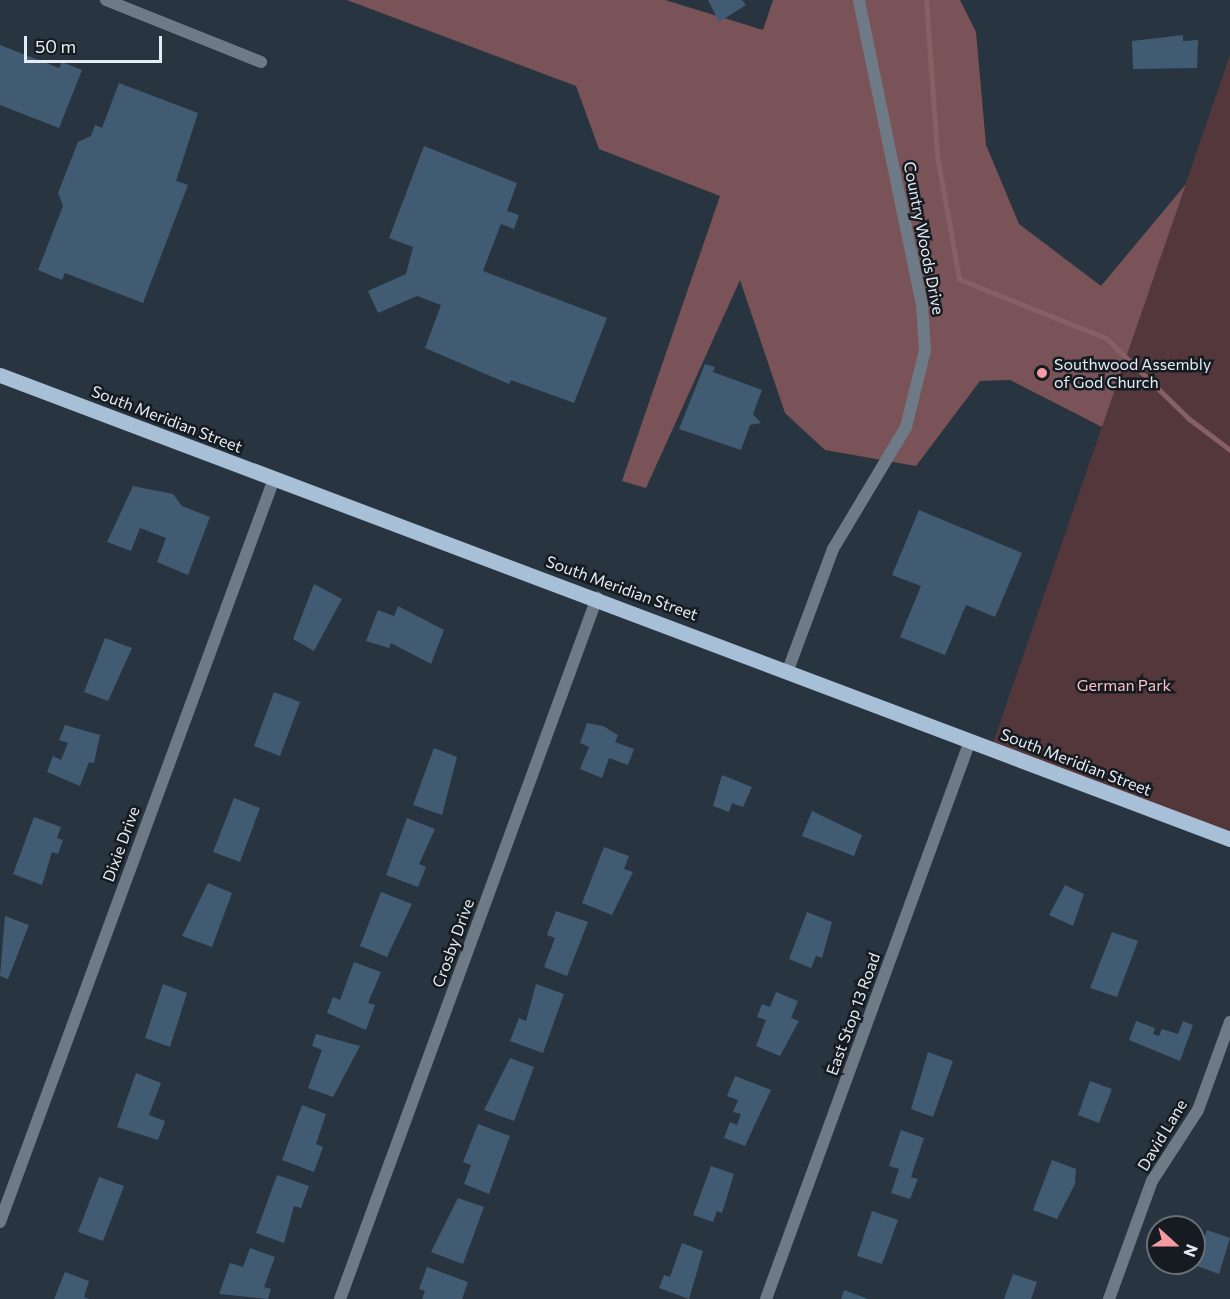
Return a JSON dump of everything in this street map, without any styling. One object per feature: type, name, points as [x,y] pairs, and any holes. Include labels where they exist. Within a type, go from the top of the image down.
[{"type":"main road","name":"South Meridian Street","points":[[0,375],[788,670],[1230,839]]},
{"type":"street","points":[[106,0],[261,62]]},
{"type":"street","name":"Country Woods Drive","points":[[788,670],[833,549],[906,428],[925,350],[922,305],[859,0]]},
{"type":"street","name":"Dixie Drive","points":[[0,1222],[274,479]]},
{"type":"street","name":"Crosby Drive","points":[[340,1299],[597,598]]},
{"type":"street","name":"East Stop 13 Road","points":[[766,1299],[970,741]]},
{"type":"street","name":"David Lane","points":[[1109,1299],[1152,1181],[1198,1110],[1230,1022]]},
{"type":"green space","name":"German Park","points":[[1230,55],[1230,840],[991,749]]},
{"type":"shaded area","points":[[347,0],[665,0],[763,30],[773,0],[960,0],[976,32],[986,145],[1019,224],[1101,286],[1186,184],[1102,427],[1010,380],[980,381],[916,466],[825,450],[785,413],[740,280],[646,488],[622,481],[720,196],[599,149],[576,86]]},
{"type":"building","points":[[708,0],[742,0],[746,5],[719,22]]},
{"type":"building","points":[[1183,35],[1183,41],[1198,40],[1197,68],[1133,69],[1132,41]]},
{"type":"building","points":[[0,45],[59,68],[62,62],[82,70],[59,128],[0,105]]},
{"type":"building","points":[[119,83],[198,113],[176,181],[188,185],[143,303],[65,273],[62,280],[38,270],[63,206],[58,193],[78,142],[91,136],[95,125],[102,128]]},
{"type":"building","points":[[424,146],[517,183],[507,211],[519,215],[514,229],[501,224],[483,271],[607,318],[574,403],[511,380],[509,384],[425,348],[441,305],[417,296],[378,313],[368,291],[406,274],[413,247],[389,238]]},
{"type":"building","points":[[705,364],[715,367],[713,372],[762,390],[753,414],[761,423],[750,425],[741,450],[679,429]]},
{"type":"building","points":[[133,486],[173,494],[182,506],[210,517],[188,575],[157,562],[166,538],[140,528],[131,551],[107,542]]},
{"type":"building","points":[[919,510],[1022,553],[995,617],[966,605],[945,655],[900,637],[921,586],[892,575]]},
{"type":"building","points":[[314,584],[342,599],[314,651],[293,639]]},
{"type":"building","points":[[398,606],[444,630],[431,664],[391,643],[389,648],[366,641],[378,610],[394,616]]},
{"type":"building","points":[[105,638],[132,648],[108,701],[84,692]]},
{"type":"building","points":[[274,692],[300,702],[280,756],[254,746]]},
{"type":"building","points":[[587,723],[603,726],[618,735],[615,742],[634,749],[628,765],[609,758],[602,778],[580,769],[589,747],[580,743]]},
{"type":"building","points":[[65,725],[100,735],[94,763],[89,762],[80,786],[47,772],[53,756],[61,760],[68,743],[59,740]]},
{"type":"building","points":[[434,748],[457,757],[442,815],[413,805]]},
{"type":"building","points":[[722,775],[752,787],[743,807],[732,803],[729,812],[713,806]]},
{"type":"building","points":[[234,798],[260,808],[240,862],[213,852]]},
{"type":"building","points":[[812,811],[862,835],[854,856],[802,836]]},
{"type":"building","points":[[34,817],[61,827],[57,838],[63,840],[58,854],[52,852],[42,885],[13,874]]},
{"type":"building","points":[[407,818],[435,829],[419,864],[426,867],[418,887],[386,875]]},
{"type":"building","points":[[604,847],[629,856],[624,869],[633,872],[612,915],[582,903]]},
{"type":"building","points":[[208,883],[232,893],[212,947],[182,936]]},
{"type":"building","points":[[1065,885],[1084,894],[1073,926],[1049,915]]},
{"type":"building","points":[[381,892],[412,904],[387,957],[360,946]]},
{"type":"building","points":[[556,911],[588,922],[567,976],[544,967],[555,938],[547,935]]},
{"type":"building","points":[[807,912],[832,922],[822,958],[816,956],[811,968],[789,959]]},
{"type":"building","points":[[5,916],[29,925],[8,979],[0,976]]},
{"type":"building","points":[[1112,932],[1138,941],[1117,997],[1090,988]]},
{"type":"building","points":[[354,962],[381,972],[368,1003],[375,1005],[366,1030],[327,1013],[333,997],[340,1000]]},
{"type":"building","points":[[163,984],[187,993],[170,1047],[145,1038]]},
{"type":"building","points":[[536,984],[564,994],[543,1053],[510,1041],[519,1018],[526,1021]]},
{"type":"building","points":[[776,992],[798,1001],[791,1018],[799,1021],[780,1056],[756,1046],[766,1020],[757,1017],[762,1004],[770,1007]]},
{"type":"building","points":[[1136,1021],[1155,1028],[1153,1034],[1159,1036],[1162,1029],[1178,1034],[1183,1021],[1193,1025],[1180,1061],[1129,1040]]},
{"type":"building","points":[[316,1034],[360,1046],[333,1097],[308,1088],[322,1050],[312,1046]]},
{"type":"building","points":[[928,1052],[953,1061],[933,1117],[911,1109]]},
{"type":"building","points":[[510,1058],[534,1067],[514,1121],[484,1110]]},
{"type":"building","points":[[136,1073],[161,1083],[149,1115],[165,1121],[158,1140],[117,1127]]},
{"type":"building","points":[[735,1076],[771,1090],[745,1146],[724,1138],[730,1122],[737,1125],[741,1114],[733,1112],[738,1100],[727,1096]]},
{"type":"building","points":[[1090,1081],[1112,1089],[1099,1123],[1078,1115]]},
{"type":"building","points":[[302,1105],[326,1114],[316,1144],[323,1147],[314,1172],[282,1160]]},
{"type":"building","points":[[478,1124],[510,1136],[489,1194],[464,1184],[471,1165],[463,1162]]},
{"type":"building","points":[[901,1130],[924,1138],[911,1177],[918,1179],[910,1199],[891,1193],[899,1169],[889,1166]]},
{"type":"building","points":[[1052,1160],[1076,1169],[1075,1184],[1057,1219],[1033,1210]]},
{"type":"building","points":[[711,1166],[734,1174],[722,1213],[717,1211],[713,1222],[693,1215]]},
{"type":"building","points":[[277,1175],[309,1186],[301,1208],[294,1206],[284,1243],[256,1233]]},
{"type":"building","points":[[99,1177],[124,1186],[103,1241],[78,1232]]},
{"type":"building","points":[[458,1198],[484,1207],[463,1264],[431,1252]]},
{"type":"building","points":[[872,1211],[898,1220],[882,1264],[857,1256]]},
{"type":"building","points":[[1207,1230],[1230,1238],[1219,1274],[1206,1269]]},
{"type":"building","points":[[682,1243],[703,1251],[689,1299],[659,1288],[664,1275],[670,1277]]},
{"type":"building","points":[[250,1248],[275,1257],[264,1287],[271,1289],[268,1299],[219,1294],[230,1263],[243,1267]]},
{"type":"building","points":[[427,1267],[468,1282],[462,1299],[422,1299],[425,1291],[419,1289]]},
{"type":"building","points":[[65,1272],[89,1281],[84,1297],[89,1299],[54,1299]]},
{"type":"building","points":[[1013,1274],[1037,1282],[1031,1299],[1004,1299]]},
{"type":"building","points":[[844,1290],[868,1299],[841,1299]]},
{"type":"waterway","points":[[926,0],[937,155],[959,279],[1106,338],[1188,418],[1230,450]]},
{"type":"place","name":"Southwood Assembly of God Church","points":[[1042,373]]}]
